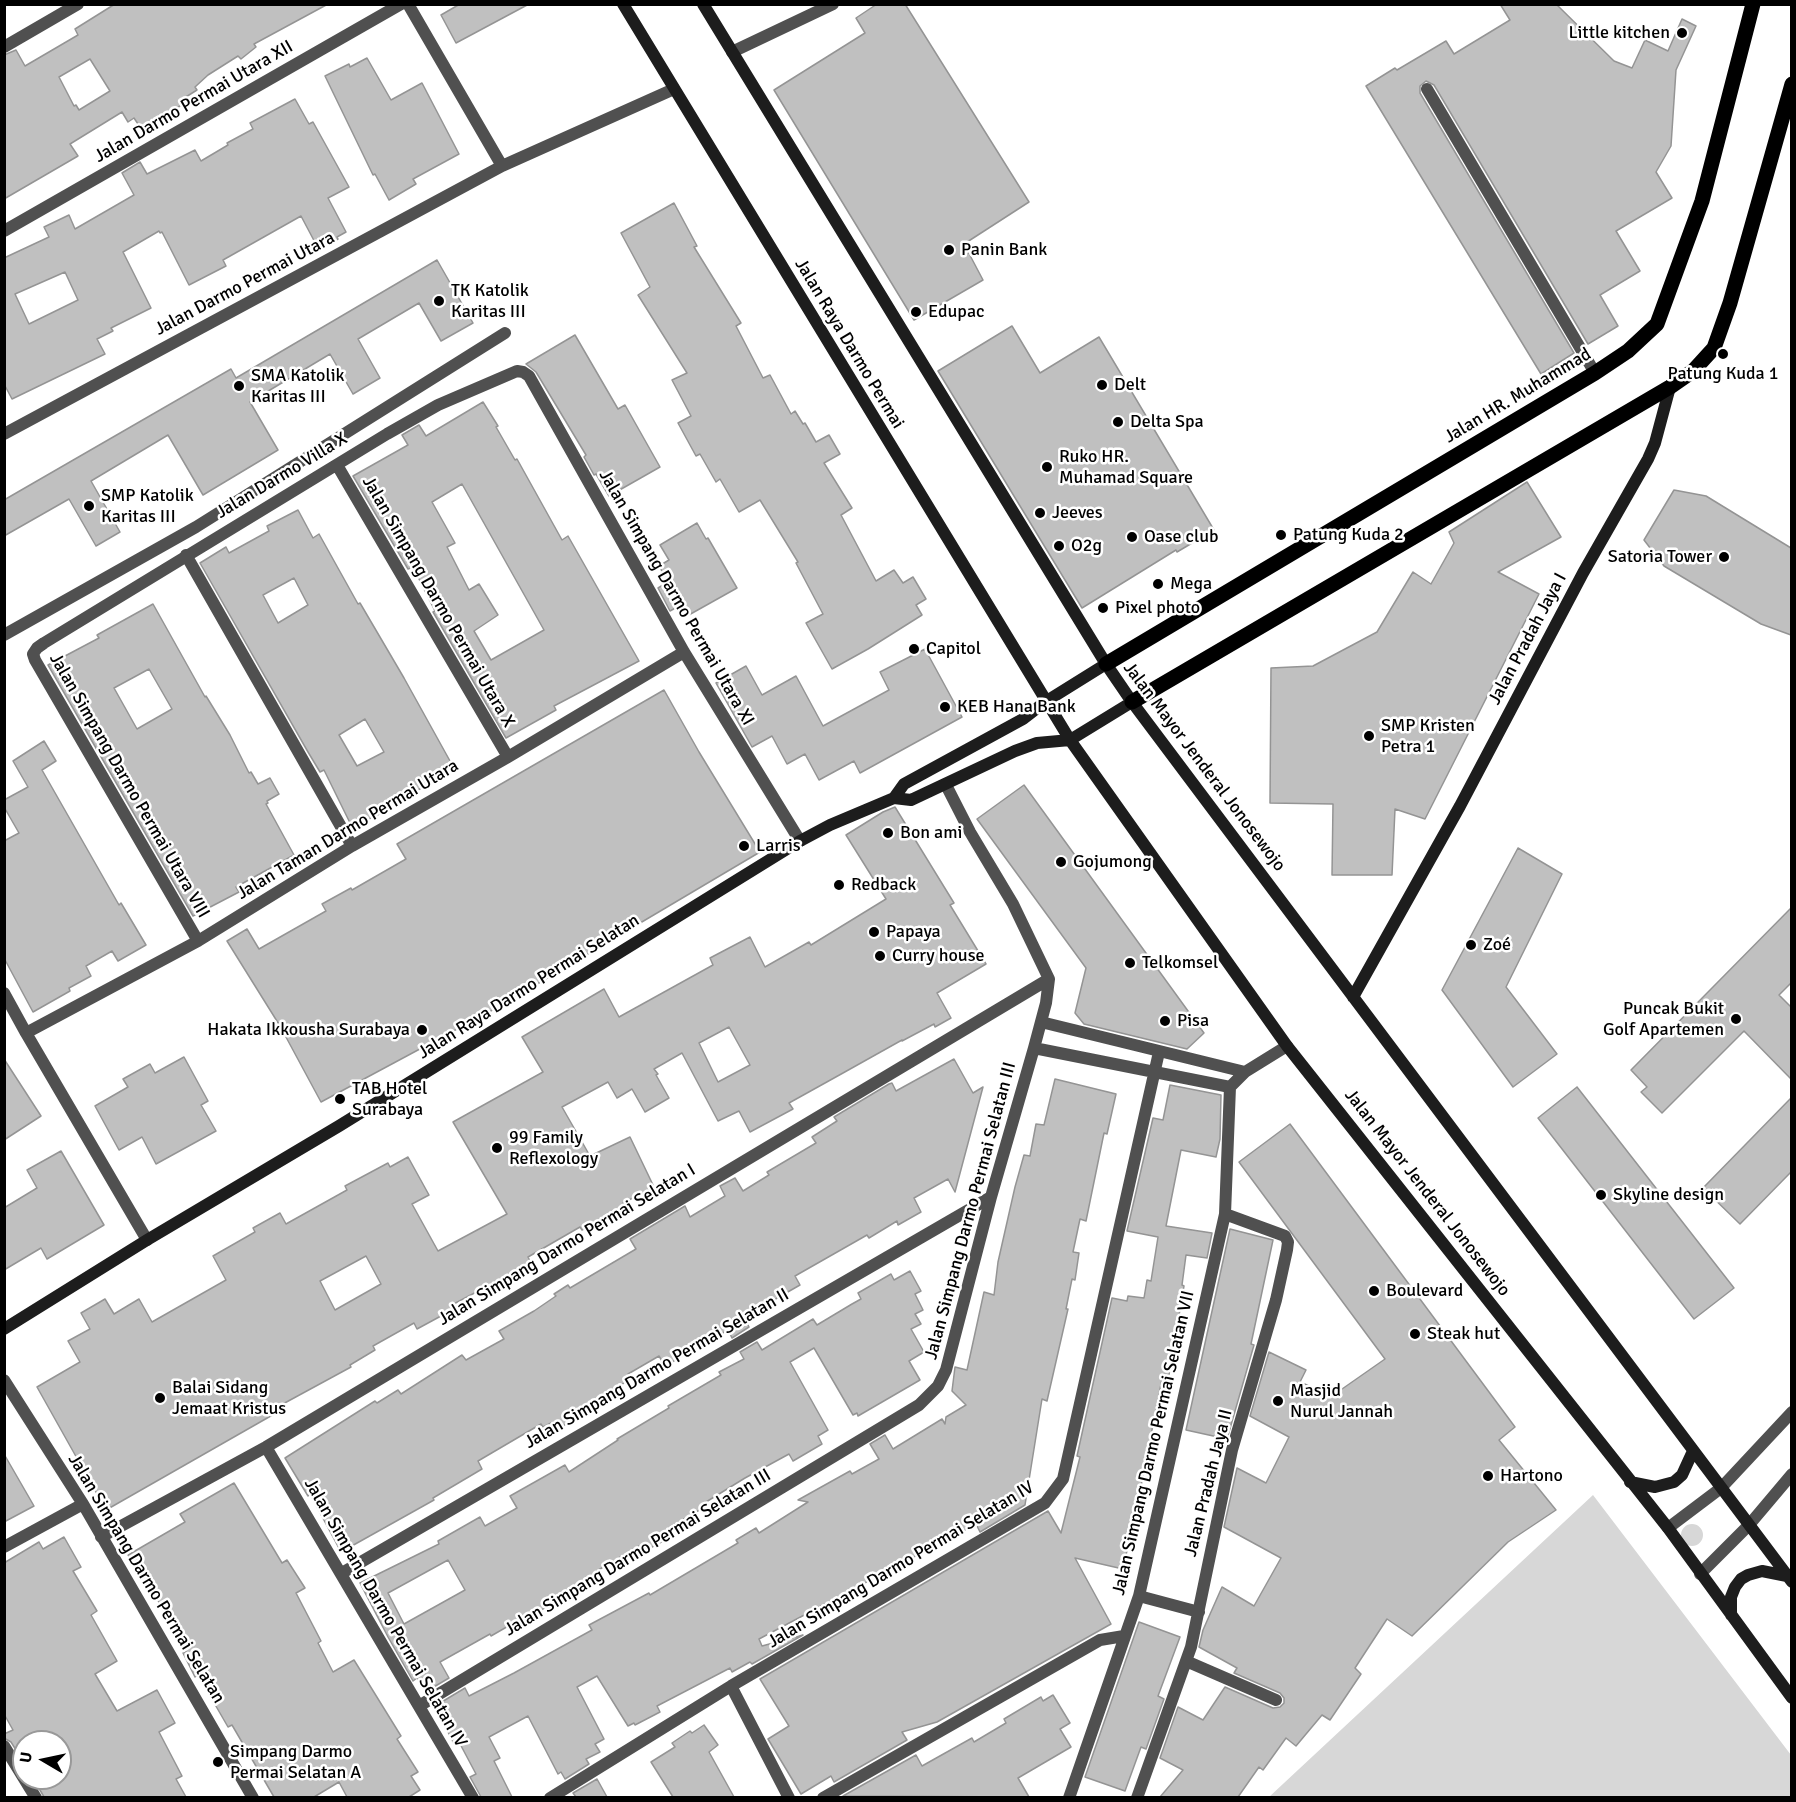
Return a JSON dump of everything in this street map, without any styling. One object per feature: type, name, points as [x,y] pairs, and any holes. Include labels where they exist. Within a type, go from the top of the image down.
[{"type":"main road","name":"Jalan HR. Muhammad","points":[[1106,664],[1595,372],[1628,351],[1657,324],[1702,201],[1753,4]]},
{"type":"main road","points":[[1132,702],[1670,387],[1693,371],[1714,348],[1730,303],[1791,84]]},
{"type":"street","points":[[4,47],[78,4]]},
{"type":"street","name":"Jalan Darmo Permai Utara XII","points":[[4,231],[401,4]]},
{"type":"street","points":[[408,4],[502,166]]},
{"type":"street","name":"Jalan Raya Darmo Permai","points":[[623,4],[1045,702]]},
{"type":"street","points":[[703,4],[1106,664]]},
{"type":"street","points":[[732,52],[833,4]]},
{"type":"street","points":[[1427,88],[1595,372]]},
{"type":"street","name":"Jalan Darmo Permai Utara","points":[[4,434],[502,166],[674,89]]},
{"type":"street","points":[[4,635],[196,527],[505,333]]},
{"type":"street","name":"Jalan Darmo Villa X","points":[[37,648],[186,555],[438,405],[517,371],[523,372]]},
{"type":"street","name":"Jalan Simpang Darmo Permai Utara XI","points":[[523,372],[529,376],[684,652],[800,841]]},
{"type":"street","name":"Jalan Pradah Jaya I","points":[[1353,997],[1460,806],[1583,573],[1648,459],[1655,443],[1670,387]]},
{"type":"street","name":"Jalan Simpang Darmo Permai Utara X","points":[[337,465],[508,757]]},
{"type":"street","points":[[186,555],[352,846]]},
{"type":"street","name":"Jalan Simpang Darmo Permai Utara VIII","points":[[37,648],[33,654],[35,660],[198,941]]},
{"type":"street","name":"Jalan Taman Darmo Permai Utara","points":[[26,1033],[198,941],[352,846],[508,757],[684,652]]},
{"type":"street","name":"Jalan Mayor Jenderal Jonosewojo","points":[[1106,664],[1132,702],[1789,1579]]},
{"type":"street","name":"Jalan Raya Darmo Permai Selatan","points":[[894,798],[904,784],[1023,719],[1045,702],[1106,664]]},
{"type":"street","name":"Jalan Mayor Jenderal Jonosewojo","points":[[1045,702],[1287,1046],[1668,1528],[1791,1698]]},
{"type":"street","points":[[1070,740],[1132,702]]},
{"type":"street","name":"Jalan Raya Darmo Permai Selatan","points":[[4,1329],[147,1240],[339,1126],[800,841],[830,825],[894,798],[911,800],[1015,751],[1037,743],[1070,740]]},
{"type":"street","points":[[946,785],[970,832],[1013,904],[1049,979]]},
{"type":"street","name":"Jalan Simpang Darmo Permai Selatan III","points":[[419,1706],[920,1406],[938,1386],[946,1370],[991,1197],[1034,1048],[1046,1003],[1049,979]]},
{"type":"street","name":"Jalan Simpang Darmo Permai Selatan I","points":[[101,1537],[266,1447],[1049,979]]},
{"type":"street","points":[[4,993],[147,1240]]},
{"type":"street","points":[[1041,1022],[1245,1072]]},
{"type":"street","points":[[1034,1048],[1230,1087],[1245,1072],[1287,1046]]},
{"type":"street","name":"Jalan Simpang Darmo Permai Selatan IV","points":[[550,1797],[731,1686],[1045,1503],[1063,1479],[1159,1052]]},
{"type":"street","name":"Jalan Simpang Darmo Permai Selatan VII","points":[[1069,1797],[1139,1596],[1225,1214],[1230,1087]]},
{"type":"street","name":"Jalan Simpang Darmo Permai Selatan II","points":[[342,1573],[991,1197]]},
{"type":"street","name":"Jalan Pradah Jaya II","points":[[1137,1797],[1186,1661],[1199,1612],[1232,1450],[1276,1300],[1288,1242],[1285,1236],[1225,1214]]},
{"type":"street","name":"Jalan Simpang Darmo Permai Selatan","points":[[4,1380],[83,1504],[254,1797]]},
{"type":"street","points":[[1668,1528],[1721,1488],[1788,1420]]},
{"type":"street","name":"Jalan Simpang Darmo Permai Selatan IV","points":[[266,1447],[473,1797]]},
{"type":"street","points":[[1630,1481],[1655,1486],[1674,1482],[1682,1474],[1694,1450]]},
{"type":"street","points":[[1700,1574],[1749,1526],[1791,1474]]},
{"type":"street","points":[[4,1547],[83,1504]]},
{"type":"street","points":[[1731,1615],[1731,1597],[1735,1587],[1748,1575],[1762,1571],[1789,1579]]},
{"type":"street","points":[[1139,1596],[1199,1612]]},
{"type":"street","points":[[823,1797],[1100,1640],[1124,1636]]},
{"type":"street","points":[[1186,1661],[1276,1700]]},
{"type":"street","points":[[731,1686],[789,1797]]},
{"type":"street","points":[[4,1746],[36,1797]]},
{"type":"shaded area","points":[[1593,1495],[1791,1755],[1791,1797],[1269,1797]]},
{"type":"shaded area","points":[[1692,1524],[1700,1527],[1703,1535],[1700,1543],[1692,1546],[1684,1543],[1681,1535],[1684,1527]]},
{"type":"building","points":[[115,4],[328,4],[254,44],[256,47],[241,59],[238,56],[208,75],[195,87],[197,90],[181,100],[183,104],[157,121],[159,124],[144,133],[134,118],[128,122],[122,112],[70,144],[78,156],[4,199],[4,55],[16,50],[25,66],[78,35],[75,29]],"holes":[[[90,59],[110,91],[79,110],[76,105],[74,106],[59,77]]]},
{"type":"building","points":[[460,4],[529,4],[456,43],[441,15]]},
{"type":"building","points":[[877,4],[905,4],[1029,202],[964,244],[983,280],[914,320],[774,90],[865,33],[856,18]]},
{"type":"building","points":[[1500,4],[1556,4],[1614,61],[1632,68],[1645,40],[1668,51],[1682,19],[1696,26],[1676,70],[1671,146],[1656,172],[1672,198],[1616,231],[1640,271],[1600,295],[1618,326],[1588,344],[1434,85],[1426,81],[1420,86],[1420,93],[1574,353],[1541,374],[1366,86],[1446,41],[1454,54],[1510,20]]},
{"type":"building","points":[[367,58],[391,100],[422,83],[459,154],[413,179],[416,184],[389,200],[375,174],[373,175],[325,76]]},
{"type":"building","points":[[295,99],[309,124],[313,122],[349,187],[328,198],[346,232],[319,250],[301,216],[223,260],[226,266],[189,285],[162,232],[159,231],[123,252],[151,308],[111,328],[113,331],[97,339],[105,354],[12,399],[4,384],[4,258],[49,237],[44,227],[69,215],[75,229],[134,195],[122,173],[140,162],[147,174],[195,150],[201,161],[253,129],[250,123]],"holes":[[[65,272],[78,300],[29,324],[15,294]]]},
{"type":"building","points":[[674,203],[697,246],[694,247],[741,323],[736,326],[763,378],[770,375],[791,414],[795,411],[816,442],[829,435],[840,454],[824,463],[852,508],[841,515],[876,581],[894,570],[903,583],[913,577],[926,599],[916,605],[922,615],[832,669],[806,623],[823,614],[796,563],[798,562],[760,500],[739,512],[720,479],[716,482],[700,454],[696,456],[678,423],[691,416],[672,380],[687,373],[638,295],[650,287],[621,233]]},
{"type":"building","points":[[437,260],[473,323],[441,341],[419,303],[358,339],[380,378],[353,394],[330,354],[250,402],[278,450],[203,495],[168,435],[91,481],[120,532],[96,546],[69,499],[4,536],[4,500],[231,369],[236,378]]},
{"type":"building","name":"Ruko HR. Muhamad Square","points":[[1012,326],[1040,373],[1099,337],[1214,530],[1177,552],[1176,550],[1082,608],[938,371]]},
{"type":"building","points":[[575,335],[618,409],[625,405],[660,467],[609,496],[596,474],[594,475],[584,457],[586,455],[536,372],[526,364]]},
{"type":"building","points":[[483,402],[562,540],[568,536],[639,661],[554,706],[556,710],[506,738],[433,612],[435,611],[413,567],[408,569],[353,476],[408,445],[402,435],[419,425],[426,436]],"holes":[[[462,484],[544,630],[491,660],[474,631],[498,615],[479,584],[469,590],[447,547],[455,543],[432,502]]]},
{"type":"building","name":"SMP Kristen Petra 1","points":[[1527,482],[1561,537],[1498,572],[1539,594],[1425,819],[1395,809],[1392,875],[1332,875],[1333,804],[1270,803],[1271,668],[1313,666],[1377,632],[1413,572],[1431,584],[1454,543],[1449,532]]},
{"type":"building","name":"Satoria Tower","points":[[1674,490],[1706,496],[1791,548],[1791,635],[1761,624],[1664,566],[1644,540]]},
{"type":"building","points":[[298,510],[313,538],[319,534],[455,770],[390,805],[392,808],[352,827],[324,770],[320,772],[308,752],[200,563],[226,547],[229,553],[269,531],[267,526]],"holes":[[[294,578],[308,605],[278,623],[263,595]],[[365,719],[384,752],[357,766],[339,735]]]},
{"type":"building","points":[[697,523],[737,588],[687,616],[681,605],[670,611],[658,588],[668,582],[659,566],[669,560],[660,545]]},
{"type":"building","points":[[153,604],[205,697],[230,735],[249,773],[251,772],[258,784],[270,778],[279,794],[266,804],[294,855],[236,887],[239,892],[193,916],[48,665],[99,638],[97,635]],"holes":[[[149,669],[172,709],[137,729],[114,688]]]},
{"type":"building","points":[[925,649],[962,717],[860,773],[854,761],[819,780],[805,754],[787,764],[772,736],[752,747],[716,683],[746,666],[762,695],[796,676],[823,726],[889,690],[880,672]]},
{"type":"building","points":[[664,690],[760,852],[500,1006],[321,1102],[280,1026],[227,941],[247,929],[259,949],[326,911],[322,904],[351,888],[352,890],[406,859],[397,844]]},
{"type":"building","points":[[44,741],[56,761],[42,770],[119,905],[121,903],[146,945],[118,961],[112,951],[86,966],[91,976],[33,1012],[4,958],[4,841],[19,833],[4,807],[4,800],[28,787],[13,761]]},
{"type":"building","points":[[1024,785],[1204,1033],[1187,1049],[1084,1024],[1075,1013],[1086,968],[977,819]]},
{"type":"building","points":[[895,807],[954,903],[950,905],[986,964],[937,993],[951,1018],[902,1040],[789,1103],[793,1109],[750,1132],[739,1111],[718,1121],[682,1053],[654,1069],[669,1098],[645,1112],[632,1089],[617,1098],[608,1082],[562,1107],[590,1156],[630,1137],[654,1187],[623,1203],[626,1208],[582,1230],[580,1227],[528,1257],[531,1263],[450,1306],[452,1310],[417,1329],[414,1323],[373,1346],[375,1350],[350,1365],[351,1367],[281,1405],[283,1409],[106,1510],[37,1387],[80,1362],[68,1341],[90,1329],[81,1313],[105,1299],[114,1314],[139,1299],[152,1322],[226,1280],[213,1256],[255,1232],[253,1228],[280,1213],[286,1224],[347,1190],[345,1186],[388,1163],[390,1167],[408,1157],[429,1195],[412,1204],[438,1251],[507,1214],[453,1122],[543,1072],[522,1037],[604,989],[619,1017],[713,965],[710,958],[750,937],[765,967],[809,942],[811,945],[886,899],[846,835]],"holes":[[[729,1027],[750,1065],[718,1082],[699,1043]],[[366,1256],[381,1284],[335,1310],[320,1281]]]},
{"type":"building","points":[[1518,848],[1562,874],[1506,987],[1557,1054],[1513,1087],[1442,990]]},
{"type":"building","name":"Puncak Bukit Golf Apartemen","points":[[1791,908],[1791,983],[1779,995],[1791,1007],[1791,1079],[1744,1031],[1662,1113],[1641,1092],[1647,1087],[1631,1070]]},
{"type":"building","points":[[184,1057],[208,1101],[201,1105],[216,1131],[156,1164],[142,1137],[119,1150],[95,1106],[128,1087],[123,1079],[150,1064],[155,1073]]},
{"type":"building","points":[[4,1059],[41,1116],[4,1140]]},
{"type":"building","points":[[954,1059],[973,1093],[983,1087],[955,1192],[948,1179],[914,1198],[921,1212],[898,1225],[897,1221],[869,1238],[867,1235],[795,1276],[800,1285],[744,1317],[749,1327],[732,1338],[728,1330],[665,1366],[659,1356],[628,1374],[631,1379],[573,1413],[576,1418],[555,1431],[551,1423],[543,1427],[541,1424],[478,1461],[482,1469],[433,1498],[434,1500],[341,1552],[310,1494],[308,1496],[285,1458],[375,1401],[377,1403],[398,1390],[401,1394],[462,1355],[466,1360],[504,1339],[499,1331],[534,1311],[568,1285],[570,1288],[636,1249],[630,1239],[685,1206],[690,1217],[725,1196],[720,1186],[735,1178],[743,1191],[769,1175],[767,1172],[816,1143],[812,1137],[837,1121],[834,1117],[889,1084],[892,1083],[896,1091]]},
{"type":"building","points":[[1055,1079],[1116,1094],[1107,1134],[1104,1133],[1086,1221],[1080,1219],[1073,1252],[1079,1253],[1075,1280],[1072,1279],[1066,1309],[1068,1309],[1047,1401],[1042,1399],[1025,1505],[980,1532],[976,1524],[759,1639],[762,1646],[803,1635],[752,1664],[750,1662],[732,1672],[730,1668],[657,1706],[660,1712],[635,1725],[634,1723],[628,1726],[597,1676],[577,1687],[604,1739],[595,1744],[600,1752],[586,1759],[589,1764],[565,1779],[561,1772],[558,1774],[528,1716],[489,1737],[500,1758],[494,1761],[512,1797],[481,1797],[470,1777],[476,1774],[459,1742],[454,1744],[435,1706],[465,1688],[469,1696],[514,1673],[592,1630],[589,1625],[649,1593],[650,1595],[738,1543],[736,1540],[756,1528],[759,1533],[808,1502],[798,1500],[850,1471],[852,1474],[879,1459],[870,1444],[885,1435],[893,1449],[942,1419],[945,1424],[946,1417],[966,1405],[952,1391],[955,1367],[967,1370],[984,1292],[994,1295],[998,1262],[1024,1155],[1030,1156],[1036,1124],[1044,1125]]},
{"type":"building","points":[[1170,1085],[1221,1095],[1220,1139],[1216,1157],[1181,1150],[1166,1226],[1212,1233],[1207,1258],[1186,1255],[1182,1285],[1184,1286],[1169,1375],[1163,1374],[1123,1569],[1075,1558],[1111,1624],[937,1722],[902,1732],[907,1740],[834,1782],[831,1776],[801,1794],[768,1739],[789,1726],[760,1679],[1048,1511],[1061,1533],[1080,1457],[1077,1456],[1112,1298],[1127,1301],[1128,1296],[1144,1298],[1147,1280],[1151,1281],[1158,1237],[1127,1231],[1153,1118],[1163,1120]]},
{"type":"building","points":[[1577,1087],[1734,1288],[1694,1319],[1538,1118]]},
{"type":"building","points":[[1791,1098],[1791,1172],[1740,1224],[1703,1188]]},
{"type":"building","points":[[1290,1124],[1515,1427],[1499,1440],[1556,1510],[1508,1542],[1412,1636],[1387,1619],[1355,1668],[1361,1674],[1330,1720],[1322,1715],[1296,1746],[1286,1738],[1263,1770],[1259,1767],[1238,1797],[1160,1797],[1183,1770],[1160,1758],[1178,1707],[1203,1720],[1225,1687],[1273,1708],[1280,1707],[1284,1703],[1284,1698],[1280,1693],[1234,1673],[1237,1668],[1199,1647],[1203,1630],[1222,1587],[1254,1606],[1281,1558],[1224,1527],[1237,1468],[1266,1483],[1289,1437],[1250,1416],[1269,1352],[1306,1370],[1300,1382],[1332,1396],[1385,1359],[1239,1162]]},
{"type":"building","points":[[61,1151],[104,1225],[47,1259],[41,1248],[4,1270],[4,1208],[37,1188],[27,1170]]},
{"type":"building","points":[[1230,1229],[1273,1240],[1251,1344],[1254,1345],[1227,1439],[1186,1430]]},
{"type":"building","points":[[910,1271],[921,1291],[915,1294],[923,1310],[915,1314],[921,1324],[911,1329],[924,1352],[909,1361],[920,1380],[858,1416],[857,1413],[853,1415],[814,1348],[790,1362],[828,1430],[818,1436],[822,1444],[793,1461],[789,1454],[745,1478],[706,1502],[708,1505],[670,1527],[674,1535],[643,1552],[639,1546],[595,1572],[598,1578],[525,1619],[524,1617],[491,1636],[490,1634],[440,1662],[449,1678],[427,1691],[417,1678],[413,1681],[360,1583],[439,1544],[438,1541],[480,1517],[485,1526],[517,1508],[510,1496],[565,1465],[569,1472],[617,1439],[669,1408],[668,1406],[721,1375],[719,1372],[744,1359],[740,1352],[757,1342],[762,1350],[813,1319],[817,1325],[861,1299],[858,1293],[891,1274],[894,1280]],"holes":[[[448,1560],[465,1590],[404,1624],[388,1593]]]},
{"type":"building","points":[[4,1454],[34,1506],[4,1522]]},
{"type":"building","points":[[234,1483],[282,1563],[287,1560],[305,1588],[296,1593],[321,1641],[318,1643],[333,1672],[354,1660],[401,1736],[397,1739],[418,1772],[411,1776],[420,1790],[409,1797],[347,1797],[339,1782],[314,1797],[274,1797],[232,1725],[228,1727],[198,1675],[195,1677],[183,1653],[186,1652],[156,1597],[149,1587],[147,1588],[128,1555],[185,1522],[180,1514]]},
{"type":"building","points":[[64,1537],[81,1567],[73,1571],[97,1611],[91,1615],[117,1661],[95,1674],[117,1711],[157,1690],[175,1723],[159,1732],[182,1776],[176,1779],[186,1797],[44,1797],[40,1790],[72,1790],[72,1730],[13,1730],[4,1714],[4,1563],[39,1542],[43,1549]]},
{"type":"building","points":[[1139,1622],[1180,1637],[1158,1696],[1164,1699],[1146,1749],[1141,1747],[1125,1791],[1085,1777]]},
{"type":"building","points":[[1053,1695],[1070,1723],[1060,1729],[1071,1747],[1018,1778],[1029,1797],[843,1796],[916,1755],[922,1766],[972,1738],[974,1742],[1006,1723],[1004,1719],[1041,1697],[1043,1701]]},
{"type":"building","points":[[704,1725],[718,1745],[709,1752],[734,1797],[673,1797],[651,1762],[675,1747],[672,1743]]},
{"type":"building","points":[[12,1730],[12,1744],[4,1738],[4,1734]]},
{"type":"building","points":[[597,1779],[607,1797],[576,1797],[573,1793]]},
{"type":"place","name":"Little kitchen","points":[[1682,33]]},
{"type":"place","name":"Panin Bank","points":[[949,250]]},
{"type":"place","name":"TK Katolik Karitas III","points":[[439,301]]},
{"type":"place","name":"Edupac","points":[[916,312]]},
{"type":"place","name":"Patung Kuda 1","points":[[1723,354]]},
{"type":"place","name":"Delt","points":[[1102,385]]},
{"type":"place","name":"SMA Katolik Karitas III","points":[[239,386]]},
{"type":"place","name":"Delta Spa","points":[[1118,422]]},
{"type":"place","name":"Ruko HR. Muhamad Square","points":[[1047,467]]},
{"type":"place","name":"SMP Katolik Karitas III","points":[[89,506]]},
{"type":"place","name":"Jeeves","points":[[1040,513]]},
{"type":"place","name":"Patung Kuda 2","points":[[1281,535]]},
{"type":"place","name":"Oase club","points":[[1132,537]]},
{"type":"place","name":"O2g","points":[[1059,546]]},
{"type":"place","name":"Satoria Tower","points":[[1724,557]]},
{"type":"place","name":"Mega","points":[[1158,584]]},
{"type":"place","name":"Pixel photo","points":[[1103,608]]},
{"type":"place","name":"Capitol","points":[[914,649]]},
{"type":"place","name":"KEB Hana Bank","points":[[945,707]]},
{"type":"place","name":"SMP Kristen Petra 1","points":[[1369,736]]},
{"type":"place","name":"Bon ami","points":[[888,833]]},
{"type":"place","name":"Larris","points":[[744,846]]},
{"type":"place","name":"Gojumong","points":[[1061,862]]},
{"type":"place","name":"Redback","points":[[839,885]]},
{"type":"place","name":"Papaya","points":[[874,932]]},
{"type":"place","name":"Zoé","points":[[1471,945]]},
{"type":"place","name":"Curry house","points":[[880,956]]},
{"type":"place","name":"Telkomsel","points":[[1130,963]]},
{"type":"place","name":"Puncak Bukit Golf Apartemen","points":[[1736,1019]]},
{"type":"place","name":"Pisa","points":[[1165,1021]]},
{"type":"place","name":"Hakata Ikkousha Surabaya","points":[[422,1030]]},
{"type":"place","name":"TAB Hotel Surabaya","points":[[340,1099]]},
{"type":"place","name":"99 Family Reflexology","points":[[497,1148]]},
{"type":"place","name":"Skyline design","points":[[1601,1195]]},
{"type":"place","name":"Boulevard","points":[[1374,1291]]},
{"type":"place","name":"Steak hut","points":[[1415,1334]]},
{"type":"place","name":"Balai Sidang Jemaat Kristus","points":[[160,1398]]},
{"type":"place","name":"Masjid Nurul Jannah","points":[[1278,1401]]},
{"type":"place","name":"Hartono","points":[[1488,1476]]},
{"type":"place","name":"Simpang Darmo Permai Selatan A","points":[[218,1762]]}]
